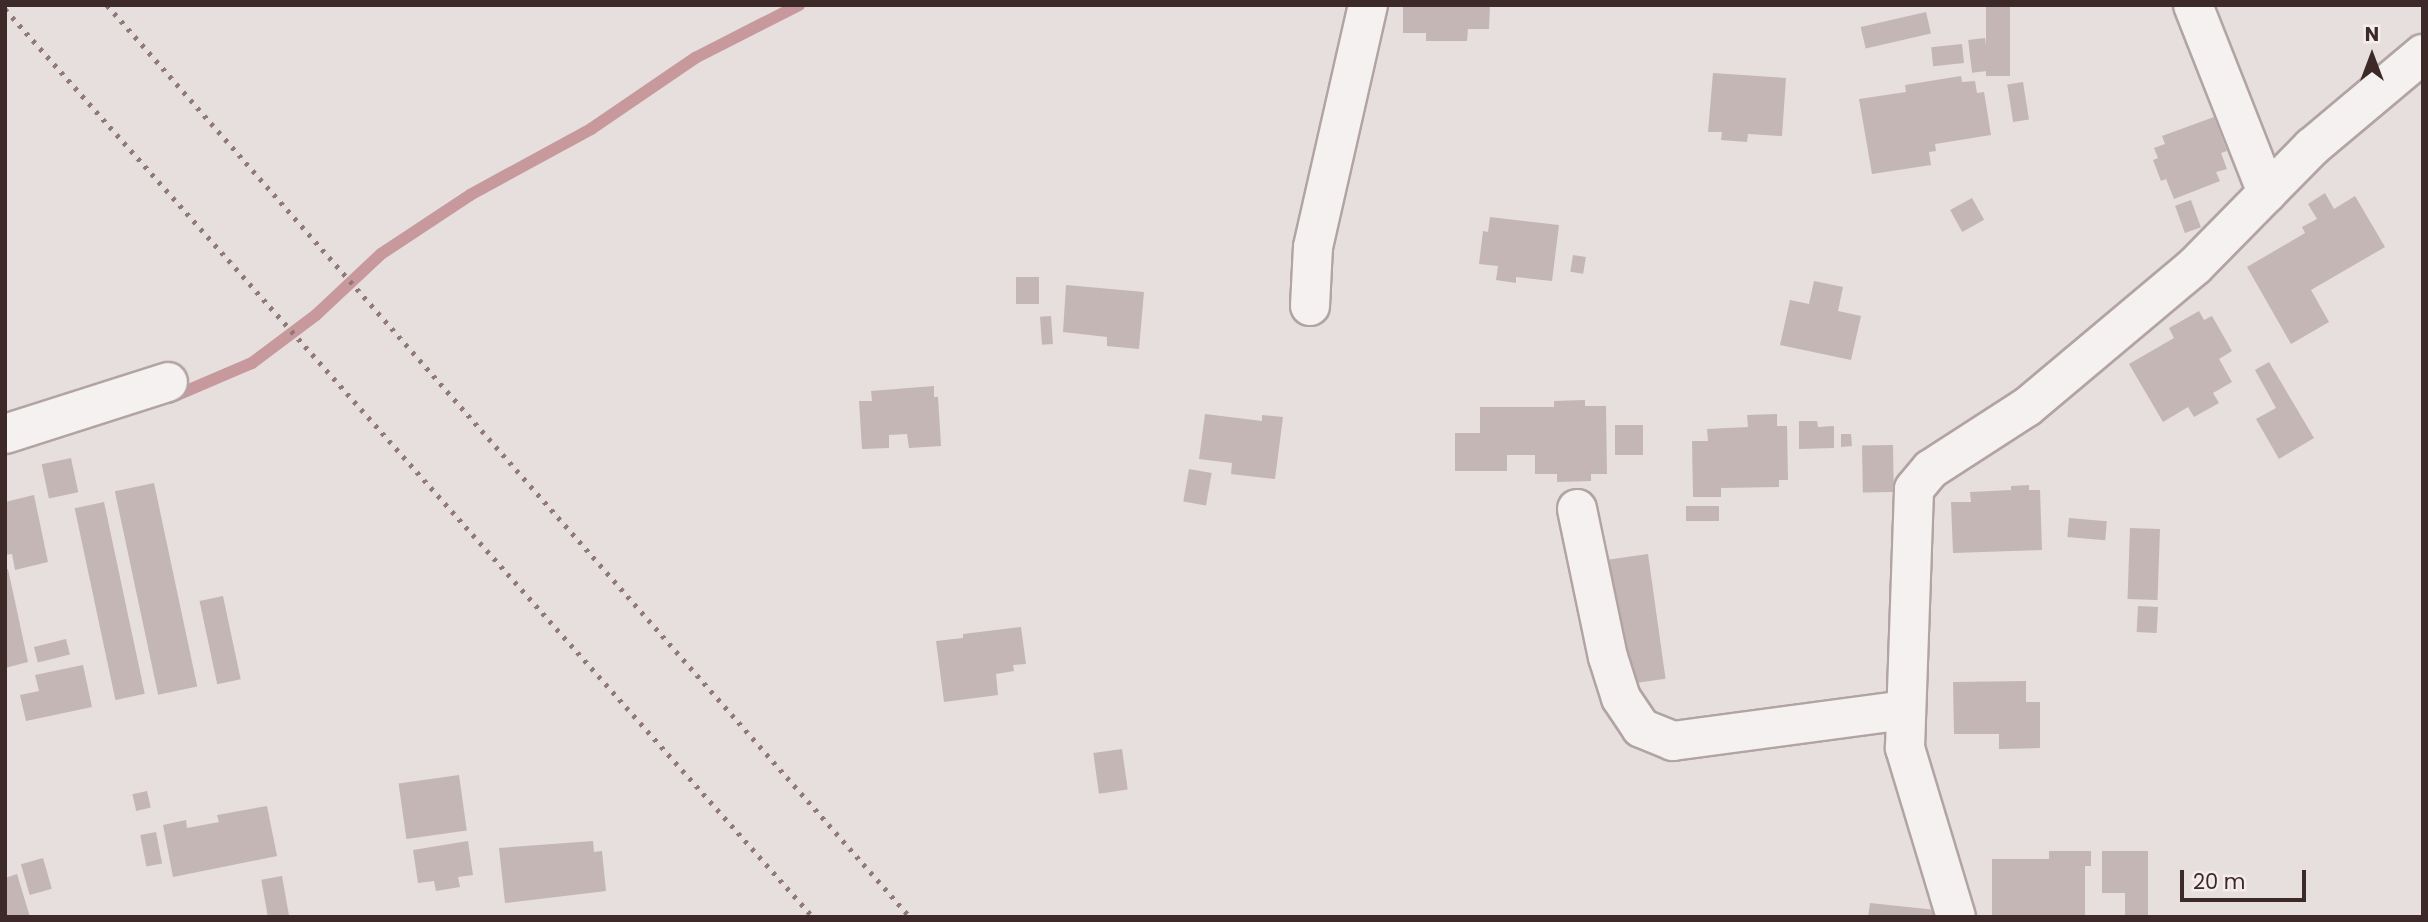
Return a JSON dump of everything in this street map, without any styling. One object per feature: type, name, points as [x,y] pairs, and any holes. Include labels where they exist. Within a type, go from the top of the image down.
[{"type":"street","points":[[1310,306],[1313,247],[1368,5]]},
{"type":"street","points":[[2193,5],[2267,193]]},
{"type":"street","points":[[1956,917],[1905,748],[1914,489],[1931,469],[2028,407],[2195,266],[2312,147],[2423,54]]},
{"type":"street","points":[[5,434],[167,382]]},
{"type":"street","points":[[1577,509],[1608,657],[1621,698],[1642,728],[1673,741],[1905,710]]},
{"type":"building","points":[[1403,5],[1490,5],[1489,29],[1468,29],[1467,41],[1426,41],[1426,33],[1403,33]]},
{"type":"building","points":[[1986,5],[2010,5],[2010,76],[1986,76]]},
{"type":"building","points":[[1926,12],[1931,33],[1866,49],[1861,27]]},
{"type":"building","points":[[1985,38],[1989,71],[1972,73],[1968,40]]},
{"type":"building","points":[[1962,44],[1964,63],[1933,66],[1931,47]]},
{"type":"building","points":[[1713,73],[1786,78],[1782,136],[1748,134],[1747,142],[1721,140],[1722,132],[1708,132]]},
{"type":"building","points":[[1961,76],[1962,82],[1975,81],[1977,93],[1984,92],[1991,135],[1935,144],[1936,151],[1929,152],[1931,165],[1872,174],[1859,99],[1906,92],[1905,85]]},
{"type":"building","points":[[2023,82],[2029,120],[2013,122],[2007,85]]},
{"type":"building","points":[[2214,117],[2227,151],[2221,153],[2227,169],[2216,172],[2220,181],[2174,199],[2166,179],[2161,181],[2153,160],[2158,158],[2154,148],[2165,144],[2162,136]]},
{"type":"building","points":[[2325,193],[2334,209],[2355,196],[2385,247],[2311,290],[2329,322],[2291,344],[2247,267],[2305,233],[2302,227],[2317,219],[2308,204]]},
{"type":"building","points":[[1972,198],[1984,220],[1962,232],[1950,210]]},
{"type":"building","points":[[2191,200],[2201,227],[2185,233],[2175,206]]},
{"type":"building","points":[[1490,217],[1559,225],[1552,281],[1516,277],[1516,283],[1496,280],[1498,266],[1479,264],[1483,231],[1488,232]]},
{"type":"building","points":[[1573,255],[1586,257],[1583,274],[1570,272]]},
{"type":"building","points":[[1016,277],[1039,277],[1039,304],[1016,304]]},
{"type":"building","points":[[1814,281],[1843,287],[1838,311],[1861,316],[1851,360],[1780,345],[1790,300],[1809,304]]},
{"type":"building","points":[[1066,285],[1144,292],[1139,349],[1107,346],[1107,337],[1063,332]]},
{"type":"building","points":[[2199,311],[2204,320],[2212,316],[2232,351],[2219,359],[2232,382],[2213,393],[2219,403],[2194,417],[2188,407],[2163,422],[2129,364],[2174,338],[2169,328]]},
{"type":"building","points":[[1051,316],[1053,344],[1042,345],[1040,317]]},
{"type":"building","points":[[2269,362],[2314,438],[2279,459],[2256,419],[2276,408],[2255,370]]},
{"type":"building","points":[[934,386],[934,397],[938,397],[941,446],[909,448],[907,434],[889,435],[889,448],[862,449],[859,401],[872,401],[871,391]]},
{"type":"building","points":[[1585,400],[1585,406],[1606,406],[1607,474],[1591,474],[1591,481],[1557,482],[1557,474],[1535,474],[1535,455],[1507,455],[1507,471],[1455,471],[1455,433],[1480,433],[1480,407],[1554,407],[1554,401]]},
{"type":"building","points":[[1205,414],[1262,421],[1262,415],[1283,417],[1275,479],[1231,474],[1232,463],[1199,459]]},
{"type":"building","points":[[1777,414],[1777,426],[1787,426],[1788,480],[1779,480],[1779,487],[1721,488],[1721,497],[1693,497],[1692,441],[1708,441],[1707,429],[1748,427],[1747,415]]},
{"type":"building","points":[[1799,421],[1817,421],[1818,427],[1834,426],[1834,448],[1799,449]]},
{"type":"building","points":[[1615,425],[1643,425],[1643,455],[1615,455]]},
{"type":"building","points":[[1841,434],[1851,434],[1852,446],[1841,447]]},
{"type":"building","points":[[1893,445],[1894,492],[1863,493],[1862,446]]},
{"type":"building","points":[[71,458],[78,492],[49,498],[42,464]]},
{"type":"building","points":[[1189,469],[1212,473],[1206,505],[1183,501]]},
{"type":"building","points":[[154,483],[197,686],[158,695],[115,491]]},
{"type":"building","points":[[2029,485],[2029,490],[2040,490],[2042,550],[1953,553],[1951,502],[1971,502],[1970,492],[2011,490],[2011,486]]},
{"type":"building","points":[[34,495],[48,562],[15,570],[12,554],[5,555],[5,502]]},
{"type":"building","points":[[104,502],[145,694],[115,700],[75,508]]},
{"type":"building","points":[[1686,506],[1719,506],[1719,521],[1686,521]]},
{"type":"building","points":[[2069,518],[2107,521],[2105,540],[2067,537]]},
{"type":"building","points":[[2130,528],[2160,529],[2158,600],[2128,599]]},
{"type":"building","points":[[1648,554],[1666,679],[1627,684],[1609,559]]},
{"type":"building","points":[[8,569],[28,662],[5,668],[5,570]]},
{"type":"building","points":[[223,596],[241,679],[217,684],[200,601]]},
{"type":"building","points":[[2138,606],[2158,607],[2157,633],[2137,632]]},
{"type":"building","points":[[1021,627],[1026,664],[1013,665],[1014,671],[996,674],[998,695],[944,702],[936,641],[963,638],[963,634]]},
{"type":"building","points":[[66,639],[70,655],[38,663],[34,647]]},
{"type":"building","points":[[83,665],[92,707],[26,721],[20,695],[39,691],[35,675]]},
{"type":"building","points":[[2026,681],[2026,702],[2040,702],[2040,748],[1999,749],[1999,734],[1954,734],[1953,682]]},
{"type":"building","points":[[1122,749],[1128,790],[1099,794],[1093,753]]},
{"type":"building","points":[[459,775],[467,830],[406,839],[399,783]]},
{"type":"building","points":[[147,791],[151,808],[136,811],[132,794]]},
{"type":"building","points":[[267,806],[277,856],[173,877],[163,825],[186,820],[187,828],[219,822],[217,815]]},
{"type":"building","points":[[156,832],[162,863],[146,866],[140,835]]},
{"type":"building","points":[[468,841],[473,875],[458,877],[460,887],[436,891],[434,881],[418,883],[413,850]]},
{"type":"building","points":[[593,841],[594,852],[602,851],[606,891],[505,903],[499,848]]},
{"type":"building","points":[[2049,851],[2091,851],[2091,866],[2085,866],[2085,917],[1992,917],[1992,859],[2049,859]]},
{"type":"building","points":[[2102,851],[2148,851],[2148,917],[2125,917],[2125,893],[2102,893]]},
{"type":"building","points":[[43,858],[52,889],[30,895],[21,864]]},
{"type":"building","points":[[17,874],[30,917],[5,917],[5,878]]},
{"type":"building","points":[[282,876],[289,917],[268,917],[261,880]]},
{"type":"building","points":[[1870,903],[1936,910],[1935,917],[1868,917]]},
{"type":"waterway","points":[[170,398],[252,363],[316,315],[381,254],[470,195],[591,129],[695,58],[799,5]]},
{"type":"railway","points":[[107,5],[910,917]]},
{"type":"railway","points":[[5,9],[813,917]]}]
